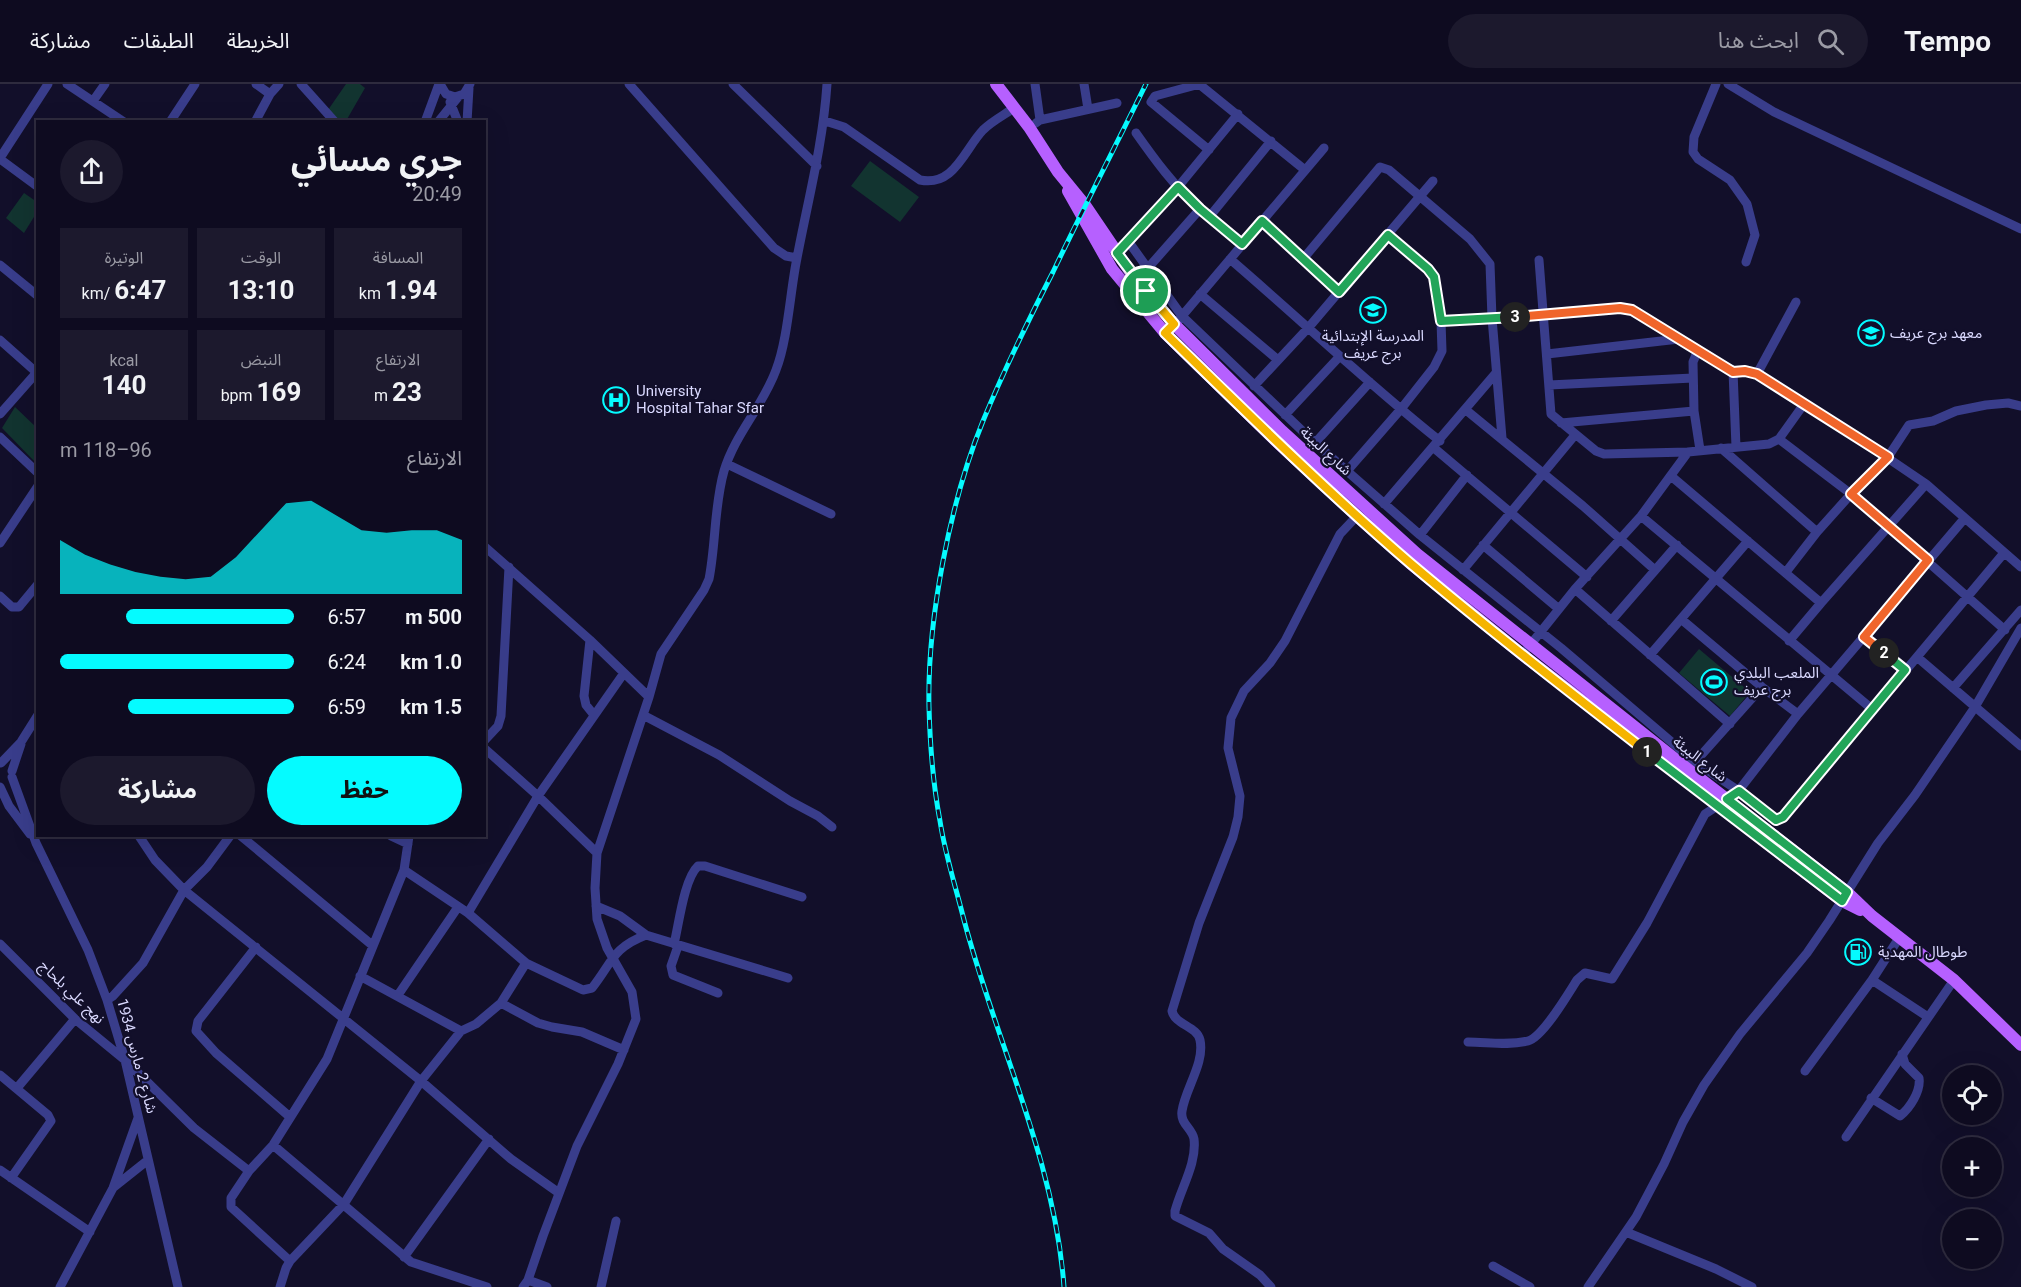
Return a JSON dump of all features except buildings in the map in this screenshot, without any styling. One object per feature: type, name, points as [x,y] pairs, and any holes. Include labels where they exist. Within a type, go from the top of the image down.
[{"type":"main road","name":"شارع البيئة","points":[[996,84],[1014,108],[1034,124],[1080,216],[1112,269],[1174,324],[1282,431],[1526,650]]},
{"type":"main road","name":"شارع البيئة","points":[[1058,172],[1085,205],[1133,276],[1174,324],[1275,440],[1357,516],[1410,563],[1953,980],[2021,1044]]},
{"type":"street","points":[[36,186],[0,159],[48,84]]},
{"type":"street","points":[[67,84],[121,120]]},
{"type":"street","points":[[93,101],[105,84]]},
{"type":"street","points":[[171,120],[195,84]]},
{"type":"street","points":[[256,84],[270,94]]},
{"type":"street","points":[[256,120],[270,94],[279,84]]},
{"type":"street","points":[[301,84],[333,120]]},
{"type":"street","points":[[440,84],[457,120]]},
{"type":"street","points":[[426,120],[440,84]]},
{"type":"street","points":[[629,84],[774,248],[786,256],[797,258]]},
{"type":"street","points":[[733,84],[817,166]]},
{"type":"street","points":[[547,1287],[525,1283],[577,1146],[624,1050],[636,1019],[629,983],[611,957],[600,929],[596,906],[597,853],[661,654],[709,579],[719,495],[727,464],[776,370],[780,357],[797,258],[825,121],[827,84]]},
{"type":"street","points":[[1035,84],[1034,124],[1117,103]]},
{"type":"street","points":[[1084,84],[1088,110]]},
{"type":"street","points":[[1209,150],[1151,102],[1155,96],[1199,84],[1305,170]]},
{"type":"street","points":[[1716,84],[1694,137],[1693,152],[1698,159],[1730,180],[1747,204],[1755,235],[1746,262]]},
{"type":"street","points":[[1728,84],[1774,112],[2021,229]]},
{"type":"street","points":[[440,120],[470,86]]},
{"type":"street","points":[[467,120],[470,86]]},
{"type":"street","points":[[446,94],[459,96]]},
{"type":"street","points":[[825,121],[844,127],[920,180],[930,182],[951,172],[985,128],[1014,108]]},
{"type":"street","points":[[1117,253],[1178,187],[1238,114]]},
{"type":"street","points":[[1136,133],[1159,166],[1178,187],[1242,244]]},
{"type":"street","points":[[1210,216],[1271,141]]},
{"type":"street","points":[[1174,324],[1324,148]]},
{"type":"street","points":[[1303,258],[1380,167],[1386,168],[1470,239],[1488,260],[1491,270],[1492,318],[1502,438]]},
{"type":"street","points":[[1254,386],[1309,327],[1433,181]]},
{"type":"street","points":[[1148,268],[1200,209]]},
{"type":"street","points":[[1262,221],[1339,292]]},
{"type":"street","points":[[1347,471],[1401,409],[1440,358],[1442,351],[1441,321],[1434,277],[1428,269],[1388,235]]},
{"type":"street","points":[[1128,241],[1148,268],[1174,324],[1254,386],[1420,535],[1695,762],[1739,791],[1776,820],[1780,820],[2004,554]]},
{"type":"street","points":[[1230,259],[1401,409],[1467,475],[1587,577]]},
{"type":"street","points":[[1539,260],[1551,414],[1596,451],[1604,454],[1688,452],[1764,445],[1779,440],[1804,404]]},
{"type":"street","points":[[0,265],[36,294]]},
{"type":"street","points":[[1200,294],[1278,360]]},
{"type":"street","points":[[1757,374],[1796,302]]},
{"type":"street","points":[[1441,321],[1627,308],[1733,372],[1745,371],[1757,374],[1888,457],[1926,484],[2021,567]]},
{"type":"street","points":[[1547,354],[1679,339]]},
{"type":"street","points":[[0,340],[36,371]]},
{"type":"street","points":[[1698,350],[1693,362],[1693,378],[1694,411],[1700,450]]},
{"type":"street","points":[[1285,415],[1340,356]]},
{"type":"street","points":[[1733,372],[1736,447]]},
{"type":"street","points":[[0,414],[36,373]]},
{"type":"street","points":[[1384,504],[1496,374]]},
{"type":"street","points":[[1549,385],[1693,378]]},
{"type":"street","points":[[1315,443],[1370,382]]},
{"type":"street","points":[[1786,572],[1817,532],[1888,457],[1909,425],[1933,421],[1956,411],[1986,405],[2008,403],[2021,406]]},
{"type":"street","points":[[1466,410],[1583,506],[1655,570]]},
{"type":"street","points":[[1560,423],[1694,411]]},
{"type":"street","points":[[1463,570],[1575,435]]},
{"type":"street","points":[[0,437],[36,471]]},
{"type":"street","points":[[1779,440],[1851,494],[2005,630]]},
{"type":"street","points":[[1721,448],[1817,532]]},
{"type":"street","points":[[1526,650],[1575,589],[1641,516],[1688,452]]},
{"type":"street","points":[[727,464],[831,514]]},
{"type":"street","points":[[1420,535],[1467,475]]},
{"type":"street","points":[[1671,476],[1821,603]]},
{"type":"street","points":[[1789,641],[1926,484]]},
{"type":"street","points":[[0,543],[36,489]]},
{"type":"street","points":[[1271,1287],[1260,1275],[1223,1249],[1209,1233],[1175,1216],[1194,1149],[1193,1134],[1181,1116],[1195,1075],[1200,1042],[1198,1035],[1174,1017],[1172,1011],[1199,923],[1233,837],[1238,817],[1240,796],[1228,748],[1228,729],[1231,718],[1244,691],[1270,663],[1284,641],[1340,534],[1357,516]]},
{"type":"street","points":[[1641,516],[1872,709]]},
{"type":"street","points":[[1468,1042],[1531,1041],[1539,1034],[1577,980],[1585,974],[1612,979],[1647,923],[1705,814],[1739,791],[1798,714],[1964,519]]},
{"type":"street","points":[[1650,655],[1748,541]]},
{"type":"street","points":[[1483,545],[1559,609]]},
{"type":"street","points":[[1611,621],[1677,546]]},
{"type":"street","points":[[486,548],[590,640],[649,697]]},
{"type":"street","points":[[486,739],[498,726],[501,716],[509,567]]},
{"type":"street","points":[[0,596],[12,608],[20,607],[36,587]]},
{"type":"street","points":[[1575,589],[1730,724]]},
{"type":"street","points":[[1953,688],[2021,610]]},
{"type":"street","points":[[1681,619],[1798,714]]},
{"type":"street","points":[[1588,1287],[1626,1232],[1704,1085],[1740,1034],[1807,953],[1878,843],[1915,795],[1975,706],[2021,628]]},
{"type":"street","points":[[1864,637],[1905,670]]},
{"type":"street","points":[[590,640],[584,696],[586,705],[594,715]]},
{"type":"street","points":[[1917,657],[2021,746]]},
{"type":"street","points":[[468,913],[538,796],[624,673]]},
{"type":"street","points":[[1695,762],[1762,687]]},
{"type":"street","points":[[643,715],[719,755],[832,827]]},
{"type":"street","points":[[12,774],[8,766],[1,763],[21,742],[36,718]]},
{"type":"street","points":[[0,787],[8,784],[21,742]]},
{"type":"street","points":[[486,750],[597,853]]},
{"type":"street","name":"شارع 2 مارس 1934","points":[[12,774],[36,843],[88,950],[107,1000],[125,1060],[178,1287]]},
{"type":"street","name":"شارع 2 مارس 1934","points":[[0,787],[9,806],[36,843]]},
{"type":"street","points":[[140,837],[155,860],[184,890],[421,1082],[511,1159],[559,1193]]},
{"type":"street","points":[[107,1000],[143,963],[184,890],[207,867],[229,837]]},
{"type":"street","points":[[242,837],[372,945]]},
{"type":"street","points":[[290,1261],[231,1207],[231,1198],[249,1171],[273,1144],[327,1059],[404,870],[409,840]]},
{"type":"street","points":[[718,993],[674,975],[671,966],[687,889],[692,874],[698,866],[705,866],[802,897]]},
{"type":"street","points":[[404,870],[468,913],[526,963],[577,988],[588,990],[595,984],[611,957],[630,942],[646,935]]},
{"type":"street","points":[[596,906],[620,916],[646,935],[788,978]]},
{"type":"street","points":[[398,995],[458,907]]},
{"type":"street","points":[[1805,1071],[1872,980],[1899,938]]},
{"type":"street","name":"نهج علي بلحاج","points":[[0,944],[75,1018],[125,1060],[194,1128],[249,1171]]},
{"type":"street","points":[[256,947],[198,1022],[196,1031],[216,1053],[290,1117]]},
{"type":"street","points":[[280,1287],[290,1261],[344,1204],[421,1082],[461,1031],[482,1019],[501,1003],[526,963]]},
{"type":"street","points":[[360,976],[461,1031]]},
{"type":"street","points":[[1872,980],[1928,1017]]},
{"type":"street","points":[[1846,1137],[1953,980]]},
{"type":"street","points":[[501,1003],[538,1023],[582,1032],[624,1050]]},
{"type":"street","points":[[17,1088],[75,1018]]},
{"type":"street","points":[[1871,1098],[1900,1116],[1912,1101],[1920,1085],[1919,1078],[1905,1064],[1902,1054]]},
{"type":"street","points":[[0,1075],[48,1115],[51,1121],[11,1178]]},
{"type":"street","points":[[60,1287],[113,1188],[139,1117]]},
{"type":"street","points":[[404,1257],[489,1139]]},
{"type":"street","points":[[273,1144],[404,1257],[419,1266],[487,1287]]},
{"type":"street","points":[[113,1188],[148,1160]]},
{"type":"street","points":[[0,1170],[90,1232]]},
{"type":"street","points":[[601,1287],[616,1221]]},
{"type":"street","points":[[1626,1232],[1716,1269],[1752,1287]]},
{"type":"street","points":[[1493,1266],[1530,1287]]},
{"type":"green space","points":[[346,84],[360,84],[365,88],[347,120],[338,120],[328,110]]},
{"type":"green space","points":[[870,161],[919,197],[900,222],[851,186]]},
{"type":"green space","points":[[24,193],[36,201],[36,214],[24,233],[6,218]]},
{"type":"green space","points":[[15,407],[36,427],[36,463],[2,428]]},
{"type":"green space","name":"الملعب البلدي برج عريف","points":[[1699,649],[1750,692],[1730,716],[1679,673]]},
{"type":"railway","points":[[1064,1287],[1049,1193],[1037,1147],[977,966],[945,846],[932,764],[929,673],[943,562],[960,488],[971,453],[1017,346],[1146,84]]},
{"type":"place","name":"المدرسة الإبتدائية برج عريف","points":[[1373,310]]},
{"type":"place","name":"معهد برج عريف","points":[[1871,333]]},
{"type":"place","name":"University Hospital Tahar Sfar","points":[[616,400]]},
{"type":"place","name":"الملعب البلدي برج عريف","points":[[1714,682]]},
{"type":"place","name":"طوطال المهدية","points":[[1858,952]]},
{"type":"route","points":[[1178,187],[1242,244],[1262,221],[1339,292],[1388,235],[1428,269],[1434,277],[1441,321],[1627,308],[1733,372],[1745,371],[1757,374],[1888,457],[1851,494],[1928,560],[1864,637],[1905,670],[1780,820],[1776,820],[1739,791],[1727,799],[1847,892],[1842,901],[1679,778],[1522,655],[1410,563],[1275,440],[1165,333],[1174,324],[1146,291],[1117,253],[1178,187]]}]
